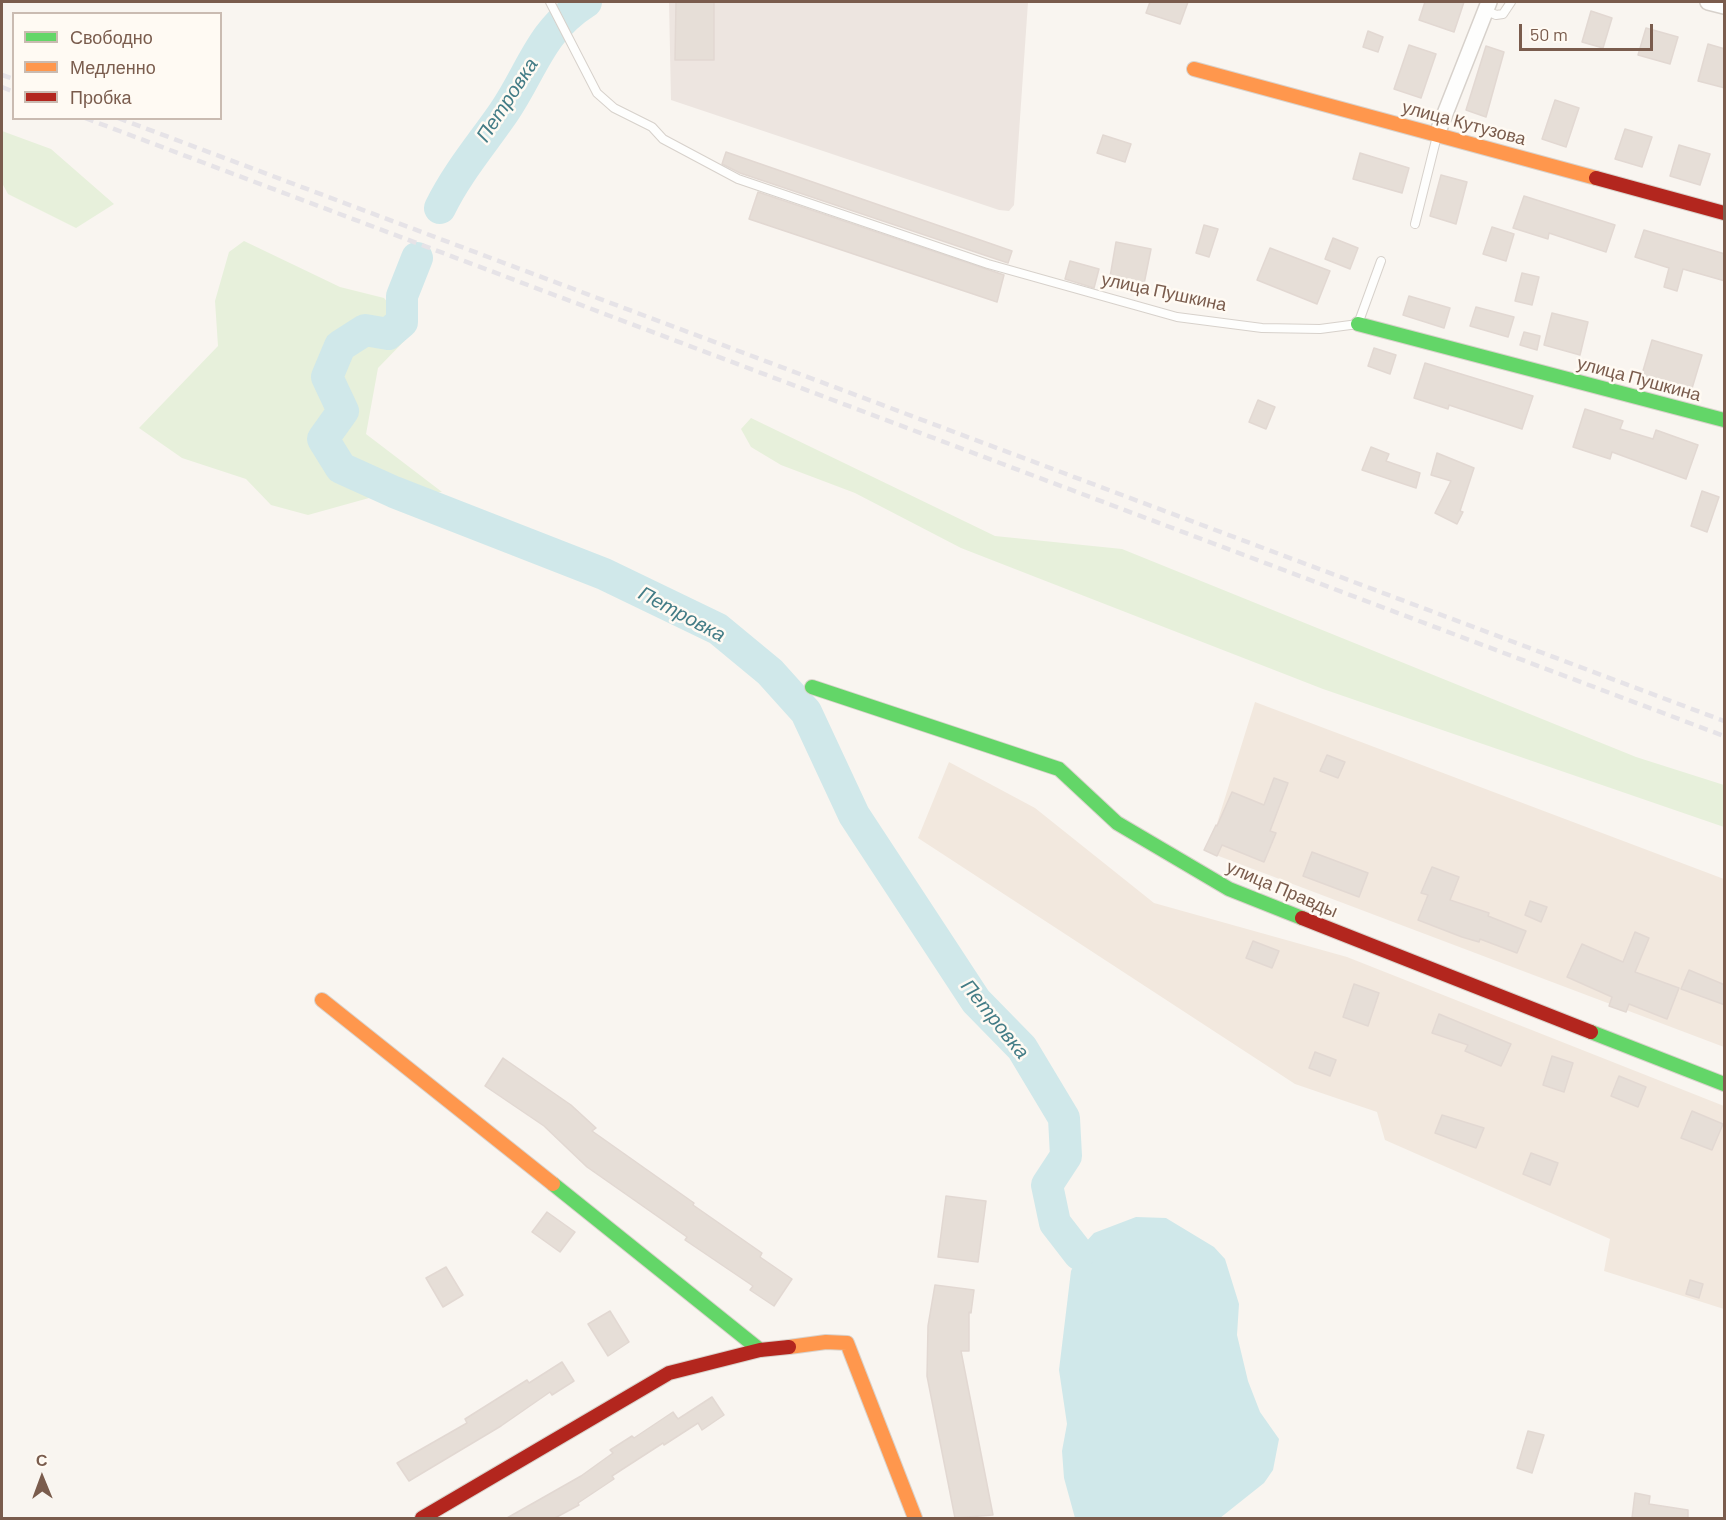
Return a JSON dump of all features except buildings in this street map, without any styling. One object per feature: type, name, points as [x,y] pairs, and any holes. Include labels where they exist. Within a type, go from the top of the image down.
[{"type":"street","points":[[1708,2],[1725,6]]},
{"type":"street","points":[[1437,134],[1487,6]]},
{"type":"street","name":"улица Кутузова","points":[[1194,69],[1725,213]]},
{"type":"street","name":"улица Пушкина","points":[[1358,324],[1725,420]]},
{"type":"street","name":"улица Правды","points":[[812,687],[1059,769],[1116,823],[1229,889],[1725,1084]]},
{"type":"street","points":[[322,1000],[760,1350]]},
{"type":"street","points":[[422,1518],[669,1373],[760,1350],[826,1342],[847,1343],[915,1518]]},
{"type":"lane","name":"улица Пушкина","points":[[550,2],[597,93],[614,108],[652,127],[663,139],[738,179],[988,264],[1116,302],[1177,317],[1262,328],[1320,329],[1358,324]]},
{"type":"lane","points":[[1487,6],[1496,15],[1503,14],[1511,2]]},
{"type":"lane","points":[[1415,224],[1437,134]]},
{"type":"lane","points":[[1358,324],[1380,261]]},
{"type":"shaded area","points":[[669,2],[1028,2],[1014,205],[1009,211],[999,210],[671,100]]},
{"type":"shaded area","points":[[1255,702],[1724,879],[1724,1047],[1208,852]]},
{"type":"shaded area","points":[[949,762],[1035,808],[1154,903],[1347,957],[1724,1106],[1724,1309],[1604,1271],[1610,1239],[1385,1140],[1377,1112],[1295,1084],[918,838]]},
{"type":"green space","points":[[2,131],[51,149],[114,204],[76,228],[8,194],[2,183]]},
{"type":"green space","points":[[244,241],[340,287],[384,298],[413,332],[378,368],[366,434],[442,492],[369,498],[308,515],[271,505],[246,479],[182,458],[139,428],[218,346],[215,301],[229,252]]},
{"type":"green space","points":[[751,418],[995,536],[1122,549],[1636,757],[1724,785],[1724,827],[1323,689],[961,548],[855,493],[781,465],[751,447],[741,429]]},
{"type":"water","points":[[1136,1217],[1166,1218],[1214,1247],[1225,1259],[1239,1304],[1237,1335],[1248,1381],[1260,1412],[1279,1439],[1273,1470],[1264,1483],[1220,1518],[1075,1518],[1064,1478],[1062,1451],[1067,1424],[1059,1370],[1071,1271],[1084,1244],[1094,1233]]},
{"type":"waterway","name":"Петровка","points":[[440,208],[462,171],[514,97],[547,39],[570,13],[586,2]]},
{"type":"waterway","name":"Петровка","points":[[417,258],[402,296],[402,322],[388,334],[365,330],[340,346],[327,377],[343,411],[323,439],[341,468],[394,492],[604,574],[718,629],[770,672],[806,712],[854,815],[976,1001],[1022,1048],[1064,1118],[1066,1156],[1047,1185],[1055,1223],[1079,1254]]},
{"type":"railway","points":[[2,75],[12,78]]},
{"type":"railway","points":[[2,87],[12,91]]},
{"type":"railway","points":[[90,120],[1724,736]]},
{"type":"railway","points":[[123,120],[1724,721]]},
{"type":"traffic: fast","points":[[1358,324],[1724,420]]},
{"type":"traffic: fast","points":[[812,687],[1059,769],[1117,823],[1229,889],[1302,918]]},
{"type":"traffic: fast","points":[[1591,1032],[1724,1084]]},
{"type":"traffic: fast","points":[[553,1184],[760,1350]]},
{"type":"traffic: slow","points":[[1194,69],[1596,178]]},
{"type":"traffic: slow","points":[[322,1000],[553,1184]]},
{"type":"traffic: slow","points":[[789,1347],[826,1342],[847,1343],[915,1518]]},
{"type":"traffic: jam","points":[[1596,178],[1724,213]]},
{"type":"traffic: jam","points":[[1302,918],[1591,1032]]},
{"type":"traffic: jam","points":[[422,1518],[669,1373],[760,1350],[789,1347]]}]
